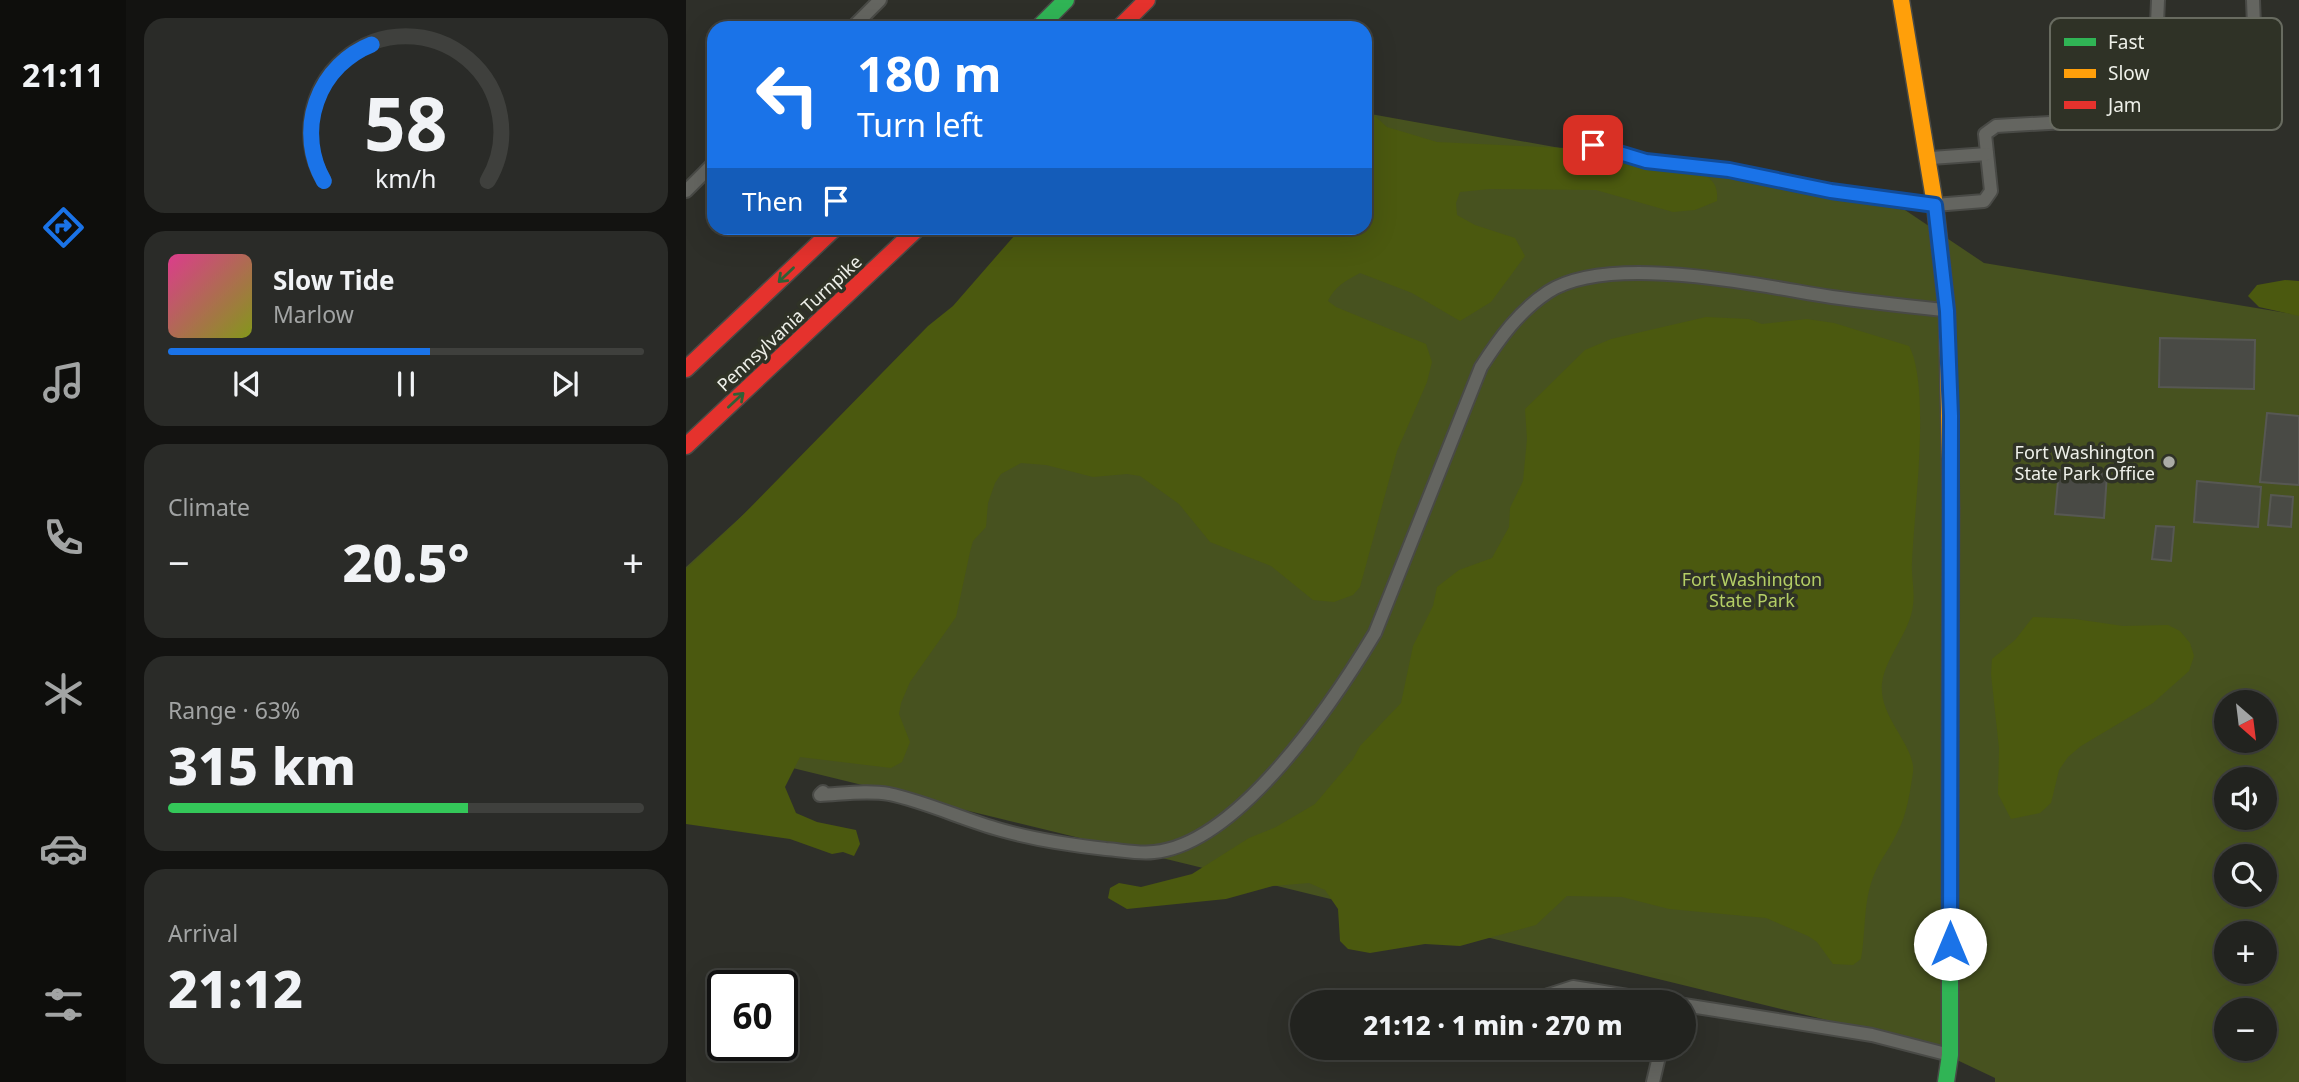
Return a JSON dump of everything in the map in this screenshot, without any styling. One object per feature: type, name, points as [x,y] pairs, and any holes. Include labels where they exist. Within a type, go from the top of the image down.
[{"type":"main road","points":[[1045,21],[1066,0]]},
{"type":"main road","points":[[1126,21],[1147,0]]},
{"type":"main road","points":[[1901,0],[1935,205],[1947,311],[1951,416],[1950,1055],[1946,1082]]},
{"type":"main road","name":"Pennsylvania Turnpike","points":[[686,369],[828,235]]},
{"type":"main road","name":"Pennsylvania Turnpike","points":[[686,446],[911,235]]},
{"type":"lane","points":[[859,21],[880,0]]},
{"type":"lane","points":[[2157,18],[2158,0]]},
{"type":"lane","points":[[2252,0],[2253,18]]},
{"type":"lane","points":[[1593,145],[1646,161],[1729,170],[1831,191],[1935,205],[1984,201],[1991,191],[1985,134],[1996,127],[2050,123]]},
{"type":"lane","points":[[1927,158],[1987,154]]},
{"type":"lane","points":[[686,191],[707,170]]},
{"type":"lane","points":[[823,792],[820,795],[889,794],[1031,839],[1070,845],[1154,852],[1186,843],[1209,831],[1248,799],[1284,761],[1355,667],[1380,621],[1481,367],[1503,333],[1549,291],[1574,281],[1645,273],[1947,311]]},
{"type":"lane","points":[[1564,990],[1573,987],[1591,990]]},
{"type":"lane","points":[[1696,1007],[1872,1035],[1950,1055]]},
{"type":"lane","points":[[1653,1082],[1658,1060]]},
{"type":"green space","points":[[1372,113],[1387,127],[1437,142],[1565,148],[1703,174],[1715,185],[1717,192],[1717,201],[1695,210],[1673,212],[1596,190],[1490,189],[1460,192],[1456,203],[1457,215],[1475,225],[1515,238],[1525,256],[1491,302],[1460,321],[1412,293],[1360,273],[1337,288],[1328,301],[1336,307],[1426,344],[1432,362],[1427,382],[1397,451],[1360,587],[1353,595],[1334,602],[1313,600],[1271,566],[1210,542],[1179,504],[1140,476],[1127,474],[1093,477],[1046,465],[1021,463],[1001,474],[995,483],[988,503],[986,527],[973,541],[956,617],[910,682],[901,703],[899,714],[910,742],[902,762],[891,768],[800,757],[785,787],[796,813],[817,822],[856,830],[860,844],[854,856],[843,852],[832,854],[790,839],[686,824],[686,569],[740,518],[928,326],[953,306],[1015,235],[1372,235]]},
{"type":"green space","name":"Fort Washington State Park","points":[[1372,114],[1905,210],[1984,263],[2299,315],[2299,1082],[1995,1082],[1995,1078],[1921,1043],[686,742],[686,567],[860,408],[1345,235],[1372,235]]},
{"type":"green space","points":[[2285,280],[2299,281],[2299,316],[2259,307],[2248,296],[2257,285]]},
{"type":"green space","points":[[1706,317],[1749,319],[1762,324],[1807,319],[1834,323],[1909,346],[1916,365],[1920,419],[1912,562],[1913,605],[1882,683],[1886,708],[1909,752],[1913,772],[1903,819],[1870,885],[1861,959],[1853,965],[1833,964],[1817,942],[1766,918],[1669,909],[1622,897],[1567,896],[1536,925],[1460,946],[1425,944],[1370,953],[1348,949],[1340,941],[1338,909],[1325,890],[1309,883],[1273,886],[1226,899],[1127,909],[1108,898],[1110,888],[1119,883],[1141,887],[1192,874],[1249,838],[1276,827],[1315,804],[1353,759],[1360,746],[1401,703],[1413,646],[1433,606],[1437,587],[1459,570],[1492,558],[1509,527],[1510,508],[1523,481],[1527,439],[1525,409],[1585,350],[1611,339]]},
{"type":"green space","points":[[2033,617],[2075,619],[2123,626],[2168,625],[2180,631],[2190,643],[2194,656],[2189,671],[2153,703],[2081,746],[2068,757],[2059,770],[2051,803],[2040,813],[2011,819],[1998,794],[1999,748],[1991,674],[1992,659],[2015,640]]},
{"type":"building","points":[[2160,338],[2255,340],[2254,389],[2159,387]]},
{"type":"building","points":[[2267,413],[2299,416],[2299,485],[2260,482]]},
{"type":"building","points":[[2059,470],[2107,474],[2104,518],[2055,514]]},
{"type":"building","points":[[2197,481],[2261,487],[2258,527],[2194,522]]},
{"type":"building","points":[[2271,495],[2293,497],[2291,527],[2268,525]]},
{"type":"building","points":[[2156,526],[2174,527],[2171,561],[2152,559]]},
{"type":"traffic: fast","points":[[1045,21],[1066,0]]},
{"type":"traffic: fast","points":[[1946,1082],[1950,1055],[1950,739]]},
{"type":"traffic: slow","points":[[1901,0],[1935,205],[1947,311],[1951,508]]},
{"type":"traffic: jam","points":[[1126,21],[1147,0]]},
{"type":"traffic: jam","points":[[686,369],[828,235]]},
{"type":"traffic: jam","points":[[686,446],[911,235]]},
{"type":"traffic: jam","points":[[1950,739],[1951,508]]},
{"type":"place","name":"Fort Washington State Park Office","points":[[2169,462]]},
{"type":"route","points":[[1593,145],[1646,161],[1729,170],[1831,191],[1935,205],[1947,311],[1951,416],[1950,944]]}]
